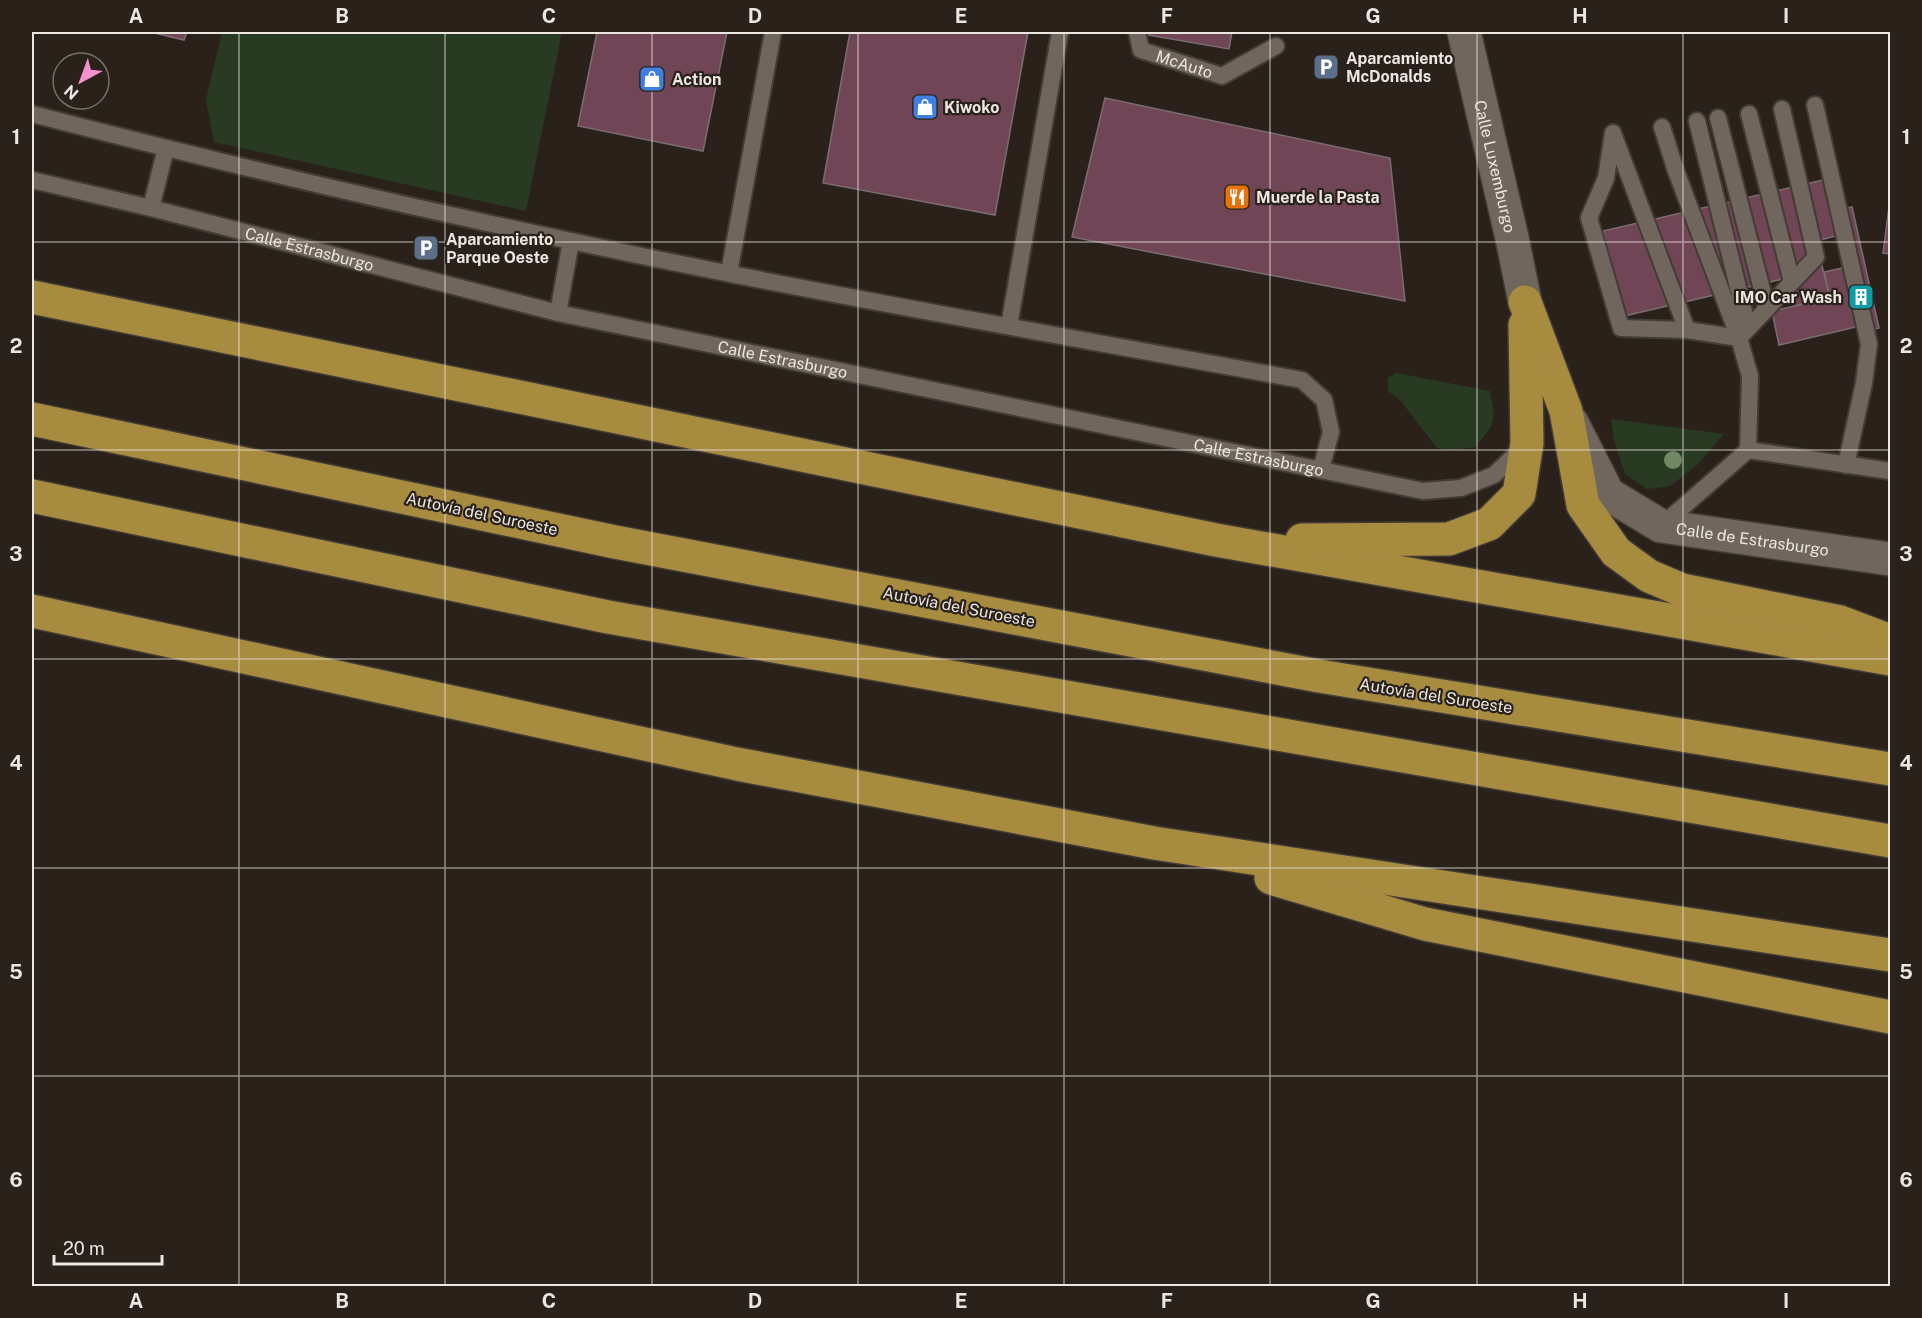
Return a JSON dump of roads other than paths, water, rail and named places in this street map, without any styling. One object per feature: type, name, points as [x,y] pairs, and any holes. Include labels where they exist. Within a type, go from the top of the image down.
[{"type":"highway","points":[[32,297],[1216,540],[1890,658]]},
{"type":"highway","points":[[1525,302],[1566,411],[1583,505],[1616,552],[1649,576],[1682,590],[1840,621],[1890,641]]},
{"type":"highway","points":[[1216,540],[1449,539],[1489,524],[1519,494],[1527,443],[1525,302]]},
{"type":"highway","name":"Autovía del Suroeste","points":[[32,419],[615,542],[1319,676],[1890,769]]},
{"type":"highway","points":[[32,496],[608,617],[1890,841]]},
{"type":"highway","points":[[32,611],[737,764],[1154,843],[1890,955]]},
{"type":"highway","points":[[1154,843],[1425,924],[1890,1017]]},
{"type":"street","name":"Calle Luxemburgo","points":[[1464,32],[1510,227],[1525,302]]},
{"type":"street","name":"Calle de Estrasburgo","points":[[1566,411],[1608,494],[1661,526],[1890,559]]},
{"type":"lane","points":[[729,273],[773,32]]},
{"type":"lane","points":[[1009,326],[1060,32]]},
{"type":"lane","name":"McAuto","points":[[1137,32],[1141,50],[1222,76],[1276,46]]},
{"type":"lane","points":[[1815,105],[1869,344],[1864,383],[1846,465]]},
{"type":"lane","points":[[1687,330],[1613,134],[1606,178],[1589,218],[1621,328],[1744,333],[1816,257],[1782,109]]},
{"type":"lane","points":[[32,114],[166,148],[571,241],[729,273],[1302,380],[1324,400],[1331,432],[1321,469]]},
{"type":"lane","points":[[1749,114],[1792,282]]},
{"type":"lane","points":[[1718,118],[1767,309]]},
{"type":"lane","points":[[1661,526],[1748,450],[1750,376],[1744,333],[1697,121]]},
{"type":"lane","points":[[1662,127],[1744,333]]},
{"type":"lane","points":[[151,208],[166,148]]},
{"type":"lane","name":"Calle Estrasburgo","points":[[32,180],[151,208],[558,313],[1423,491],[1461,488],[1494,476],[1527,443]]},
{"type":"lane","points":[[558,313],[571,241]]},
{"type":"lane","points":[[1748,450],[1890,471]]},
{"type":"place","name":"Aparcamiento McDonalds","points":[[1326,67]]},
{"type":"place","name":"Action","points":[[652,79]]},
{"type":"place","name":"Kiwoko","points":[[925,107]]},
{"type":"place","name":"Muerde la Pasta","points":[[1237,197]]},
{"type":"place","name":"Aparcamiento Parque Oeste","points":[[426,248]]},
{"type":"place","name":"IMO Car Wash","points":[[1861,297]]}]
